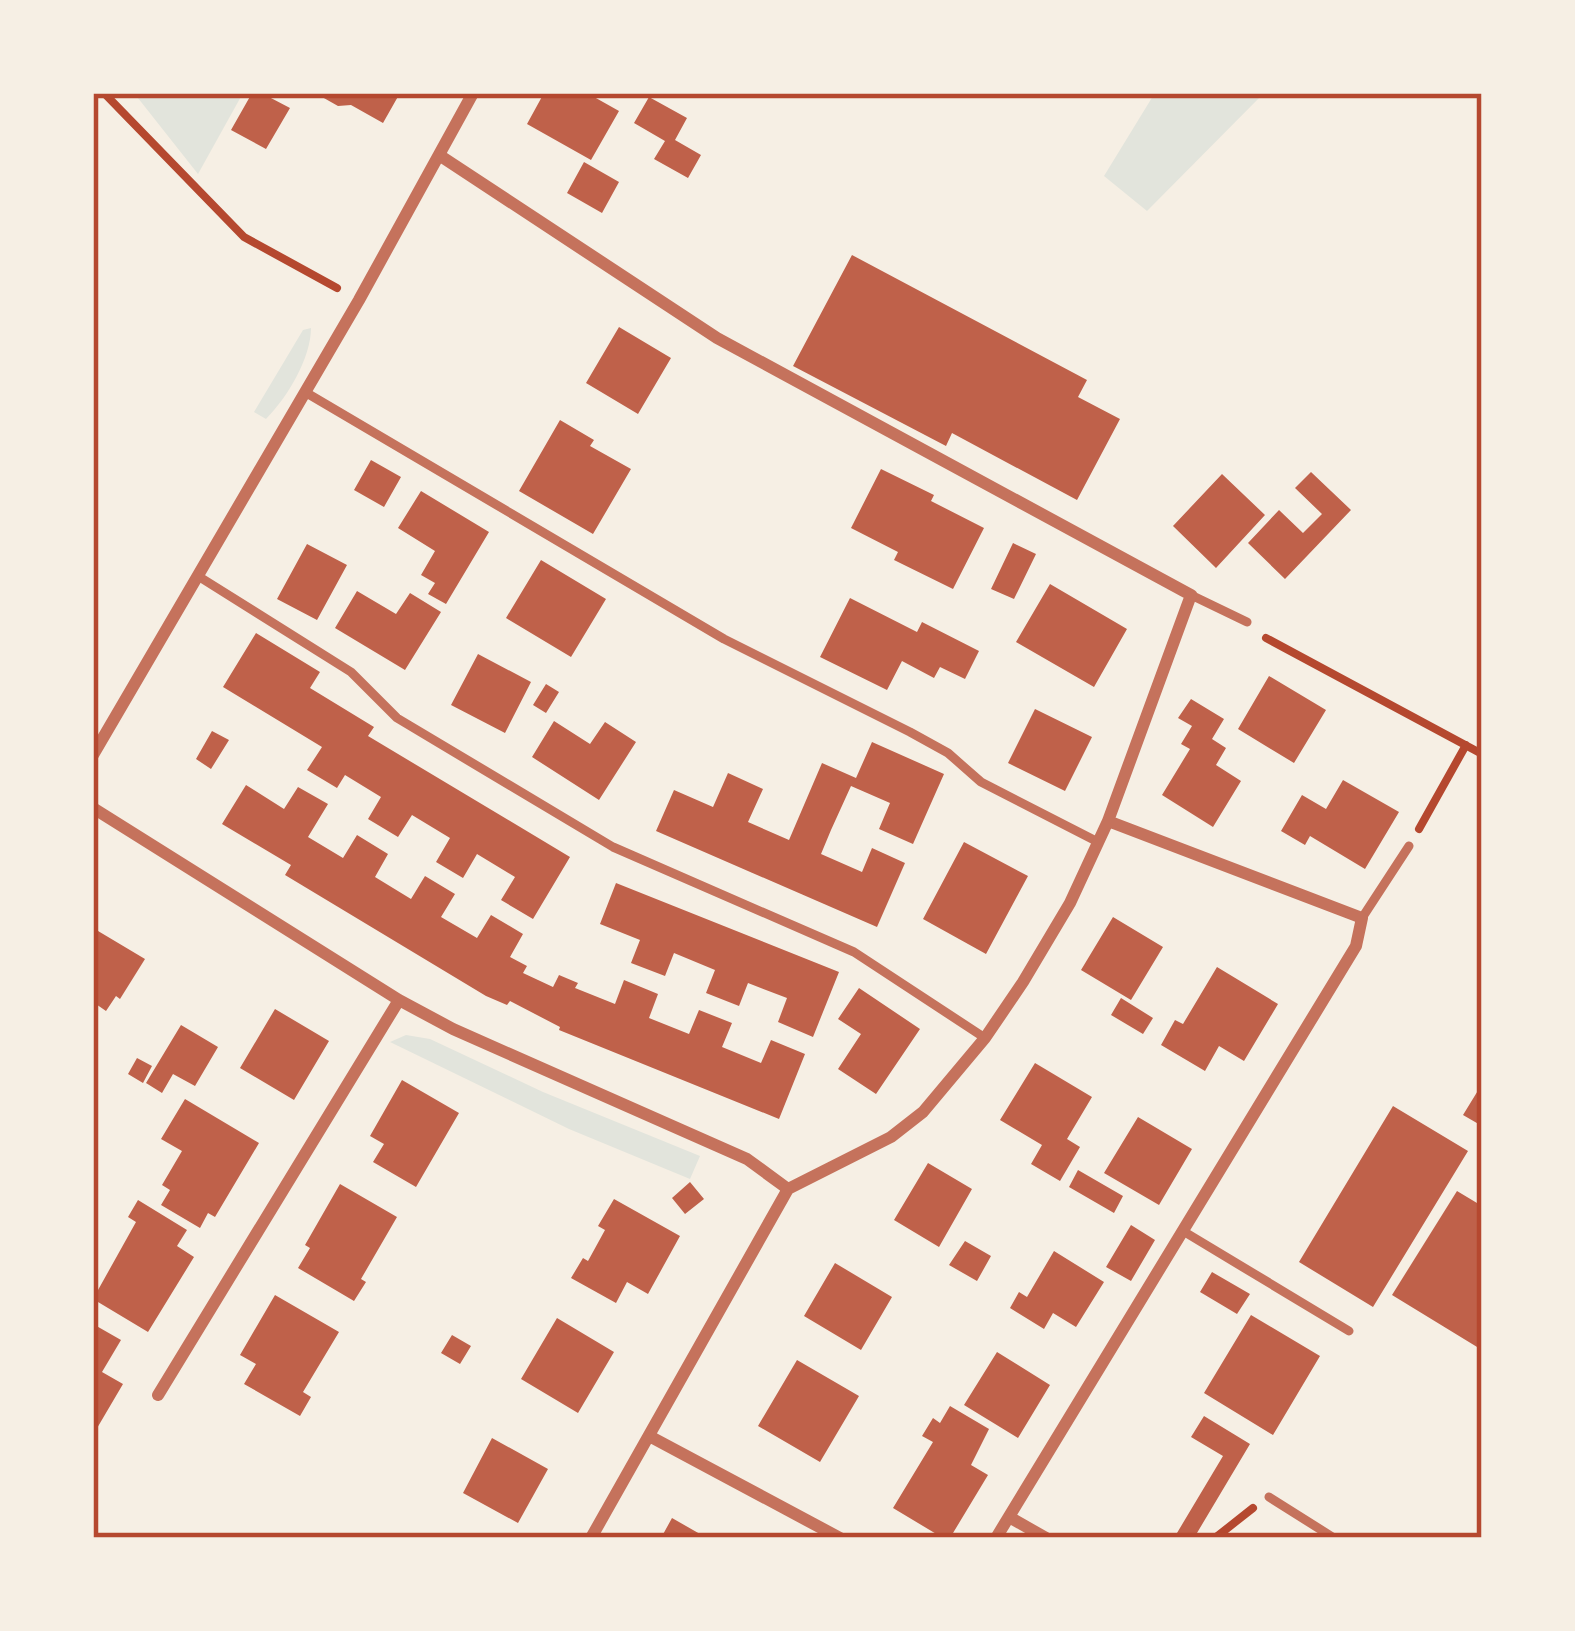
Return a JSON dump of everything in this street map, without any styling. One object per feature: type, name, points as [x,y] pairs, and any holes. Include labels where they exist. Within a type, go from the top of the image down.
[{"type":"street","points":[[93,755],[359,300],[473,93]]},
{"type":"street","points":[[439,154],[717,338],[1191,595],[1108,821],[1070,903],[985,1038],[923,1112],[891,1137],[788,1190],[591,1538]]},
{"type":"street","points":[[93,808],[399,1000],[453,1029],[747,1159],[788,1190]]},
{"type":"street","points":[[996,1538],[1356,946],[1362,918],[1108,821]]},
{"type":"street","points":[[158,1395],[399,1000]]},
{"type":"street","points":[[651,1437],[841,1538]]},
{"type":"street","points":[[1009,1517],[1046,1538]]},
{"type":"lane","points":[[305,392],[724,639],[910,732],[948,753],[981,782],[1098,842]]},
{"type":"lane","points":[[198,576],[351,672],[397,718],[613,847],[854,952],[985,1038]]},
{"type":"lane","points":[[1191,595],[1247,622]]},
{"type":"lane","points":[[1362,918],[1409,846]]},
{"type":"lane","points":[[1183,1231],[1349,1331]]},
{"type":"lane","points":[[1269,1496],[1334,1538]]},
{"type":"path","points":[[104,93],[244,237],[359,300]]},
{"type":"path","points":[[1247,622],[1250,629],[1482,754]]},
{"type":"path","points":[[1409,846],[1466,745]]},
{"type":"path","points":[[1215,1538],[1269,1496]]},
{"type":"shaded area","points":[[134,93],[243,93],[198,174]]},
{"type":"shaded area","points":[[1151,93],[1264,93],[1147,211],[1104,176]]},
{"type":"shaded area","points":[[311,328],[296,377],[266,419],[254,412],[303,330]]},
{"type":"shaded area","points":[[406,1035],[430,1039],[543,1092],[700,1156],[690,1179],[569,1129],[390,1042]]},
{"type":"building","points":[[252,93],[272,93],[269,97],[290,108],[266,149],[231,130]]},
{"type":"building","points":[[315,93],[400,93],[383,123]]},
{"type":"building","points":[[544,93],[587,93],[619,111],[591,160],[527,124]]},
{"type":"building","points":[[649,97],[687,118],[675,140],[701,155],[688,178],[654,159],[665,141],[634,123]]},
{"type":"building","points":[[584,162],[619,182],[602,213],[567,193]]},
{"type":"building","points":[[852,255],[1087,380],[1078,397],[1120,419],[1077,500],[952,433],[946,446],[793,366]]},
{"type":"building","points":[[619,327],[671,358],[638,414],[586,383]]},
{"type":"building","points":[[560,420],[594,440],[590,446],[631,469],[593,534],[519,491]]},
{"type":"building","points":[[371,460],[401,477],[384,507],[354,490]]},
{"type":"building","points":[[881,469],[934,495],[931,501],[984,528],[953,589],[894,560],[898,552],[851,528]]},
{"type":"building","points":[[1311,472],[1351,510],[1285,579],[1248,543],[1279,510],[1303,533],[1322,514],[1295,488]]},
{"type":"building","points":[[1222,474],[1265,515],[1216,568],[1173,526]]},
{"type":"building","points":[[421,491],[489,532],[446,604],[428,594],[435,583],[421,575],[435,551],[398,528]]},
{"type":"building","points":[[1013,543],[1036,554],[1014,599],[991,589]]},
{"type":"building","points":[[307,544],[347,565],[317,620],[277,599]]},
{"type":"building","points":[[541,560],[606,599],[571,657],[506,618]]},
{"type":"building","points":[[1050,584],[1127,629],[1094,687],[1016,642]]},
{"type":"building","points":[[357,591],[396,614],[410,593],[441,612],[405,670],[335,628]]},
{"type":"building","points":[[850,598],[917,632],[922,622],[979,651],[965,679],[940,667],[934,678],[902,661],[887,690],[820,657]]},
{"type":"building","points":[[256,633],[320,672],[310,688],[374,727],[368,736],[570,857],[533,919],[501,900],[515,877],[477,854],[463,878],[436,862],[450,838],[412,815],[398,837],[368,819],[381,797],[345,775],[337,788],[307,770],[322,747],[223,687]]},
{"type":"building","points":[[478,654],[531,682],[505,733],[451,705]]},
{"type":"building","points":[[1269,676],[1326,710],[1294,763],[1238,729]]},
{"type":"building","points":[[546,684],[559,692],[546,713],[533,705]]},
{"type":"building","points":[[1191,699],[1224,719],[1212,739],[1226,748],[1216,765],[1241,781],[1213,827],[1162,795],[1190,749],[1181,744],[1192,726],[1178,718]]},
{"type":"building","points":[[1035,709],[1092,737],[1065,791],[1008,763]]},
{"type":"building","points":[[554,721],[590,744],[605,722],[636,742],[599,800],[532,757]]},
{"type":"building","points":[[212,731],[229,740],[211,769],[196,759]]},
{"type":"building","points":[[872,742],[944,774],[913,844],[879,829],[890,803],[851,786],[831,830],[821,854],[862,872],[872,848],[905,863],[877,927],[656,831],[674,790],[713,807],[728,773],[763,789],[748,822],[789,840],[822,763],[856,778]]},
{"type":"building","points":[[1343,780],[1399,812],[1365,869],[1310,836],[1305,845],[1281,831],[1302,795],[1326,809]]},
{"type":"building","points":[[246,785],[284,809],[298,787],[328,804],[308,837],[343,858],[357,835],[388,854],[375,877],[411,899],[425,876],[455,894],[441,917],[477,938],[491,915],[523,934],[510,957],[527,966],[523,973],[553,987],[559,975],[578,983],[575,988],[615,1004],[624,980],[658,994],[649,1018],[689,1034],[699,1010],[732,1023],[722,1047],[761,1063],[771,1040],[805,1054],[779,1119],[559,1030],[510,1001],[507,1005],[486,996],[285,875],[291,865],[222,824]]},
{"type":"building","points":[[964,842],[1028,876],[986,954],[923,919]]},
{"type":"building","points":[[616,883],[839,972],[813,1037],[778,1022],[787,998],[748,983],[739,1006],[706,993],[715,970],[674,953],[665,976],[631,963],[640,940],[600,924]]},
{"type":"building","points":[[1113,917],[1163,947],[1131,1000],[1081,970]]},
{"type":"building","points":[[93,928],[145,959],[120,999],[116,996],[106,1011],[93,1002]]},
{"type":"building","points":[[1217,967],[1278,1004],[1244,1061],[1219,1046],[1205,1071],[1161,1045],[1175,1020],[1183,1024]]},
{"type":"building","points":[[859,988],[920,1029],[876,1094],[838,1069],[861,1034],[838,1019]]},
{"type":"building","points":[[1121,998],[1153,1018],[1143,1034],[1111,1015]]},
{"type":"building","points":[[275,1009],[329,1041],[294,1100],[240,1068]]},
{"type":"building","points":[[181,1025],[218,1047],[195,1086],[173,1074],[162,1093],[146,1083]]},
{"type":"building","points":[[137,1058],[152,1066],[143,1083],[128,1074]]},
{"type":"building","points":[[1035,1063],[1092,1097],[1067,1139],[1080,1147],[1060,1181],[1031,1164],[1042,1145],[1000,1120]]},
{"type":"building","points":[[402,1080],[459,1113],[416,1187],[373,1162],[384,1144],[370,1136]]},
{"type":"building","points":[[1482,1084],[1482,1126],[1463,1115]]},
{"type":"building","points":[[185,1099],[259,1143],[215,1217],[208,1213],[200,1228],[161,1205],[170,1190],[162,1185],[182,1151],[161,1139]]},
{"type":"building","points":[[1393,1106],[1468,1151],[1373,1307],[1299,1262]]},
{"type":"building","points":[[1138,1117],[1192,1149],[1159,1205],[1104,1173]]},
{"type":"building","points":[[928,1163],[972,1189],[939,1247],[894,1220]]},
{"type":"building","points":[[1078,1170],[1123,1196],[1114,1213],[1069,1187]]},
{"type":"building","points":[[690,1182],[704,1199],[685,1214],[672,1198]]},
{"type":"building","points":[[340,1184],[397,1217],[361,1279],[366,1282],[354,1301],[298,1268],[310,1248],[305,1245]]},
{"type":"building","points":[[1457,1191],[1482,1206],[1482,1350],[1392,1295]]},
{"type":"building","points":[[614,1199],[680,1236],[648,1294],[627,1282],[616,1303],[571,1278],[583,1258],[588,1261],[605,1230],[598,1226]]},
{"type":"building","points":[[138,1200],[187,1230],[177,1246],[194,1257],[148,1332],[93,1299],[136,1222],[128,1217]]},
{"type":"building","points":[[1131,1225],[1155,1240],[1131,1281],[1106,1267]]},
{"type":"building","points":[[965,1241],[991,1256],[977,1281],[949,1265]]},
{"type":"building","points":[[1054,1251],[1104,1282],[1076,1327],[1053,1313],[1044,1329],[1010,1308],[1019,1292],[1027,1297]]},
{"type":"building","points":[[835,1263],[892,1297],[861,1350],[804,1316]]},
{"type":"building","points":[[1212,1272],[1250,1294],[1237,1314],[1200,1292]]},
{"type":"building","points":[[275,1295],[339,1332],[303,1392],[311,1397],[300,1416],[244,1384],[256,1364],[240,1355]]},
{"type":"building","points":[[1251,1315],[1320,1356],[1273,1435],[1204,1393]]},
{"type":"building","points":[[557,1318],[614,1352],[578,1413],[521,1379]]},
{"type":"building","points":[[93,1324],[121,1340],[102,1372],[123,1384],[93,1435]]},
{"type":"building","points":[[452,1335],[471,1346],[460,1364],[441,1353]]},
{"type":"building","points":[[997,1352],[1050,1385],[1018,1438],[964,1405]]},
{"type":"building","points":[[797,1360],[859,1396],[820,1462],[758,1426]]},
{"type":"building","points":[[950,1406],[989,1429],[971,1465],[988,1475],[950,1538],[943,1538],[893,1508],[933,1442],[922,1436],[933,1418],[940,1423]]},
{"type":"building","points":[[1204,1416],[1250,1444],[1194,1538],[1174,1538],[1223,1456],[1191,1437]]},
{"type":"building","points":[[492,1438],[548,1469],[518,1523],[463,1493]]},
{"type":"building","points":[[672,1518],[707,1538],[661,1538]]}]
